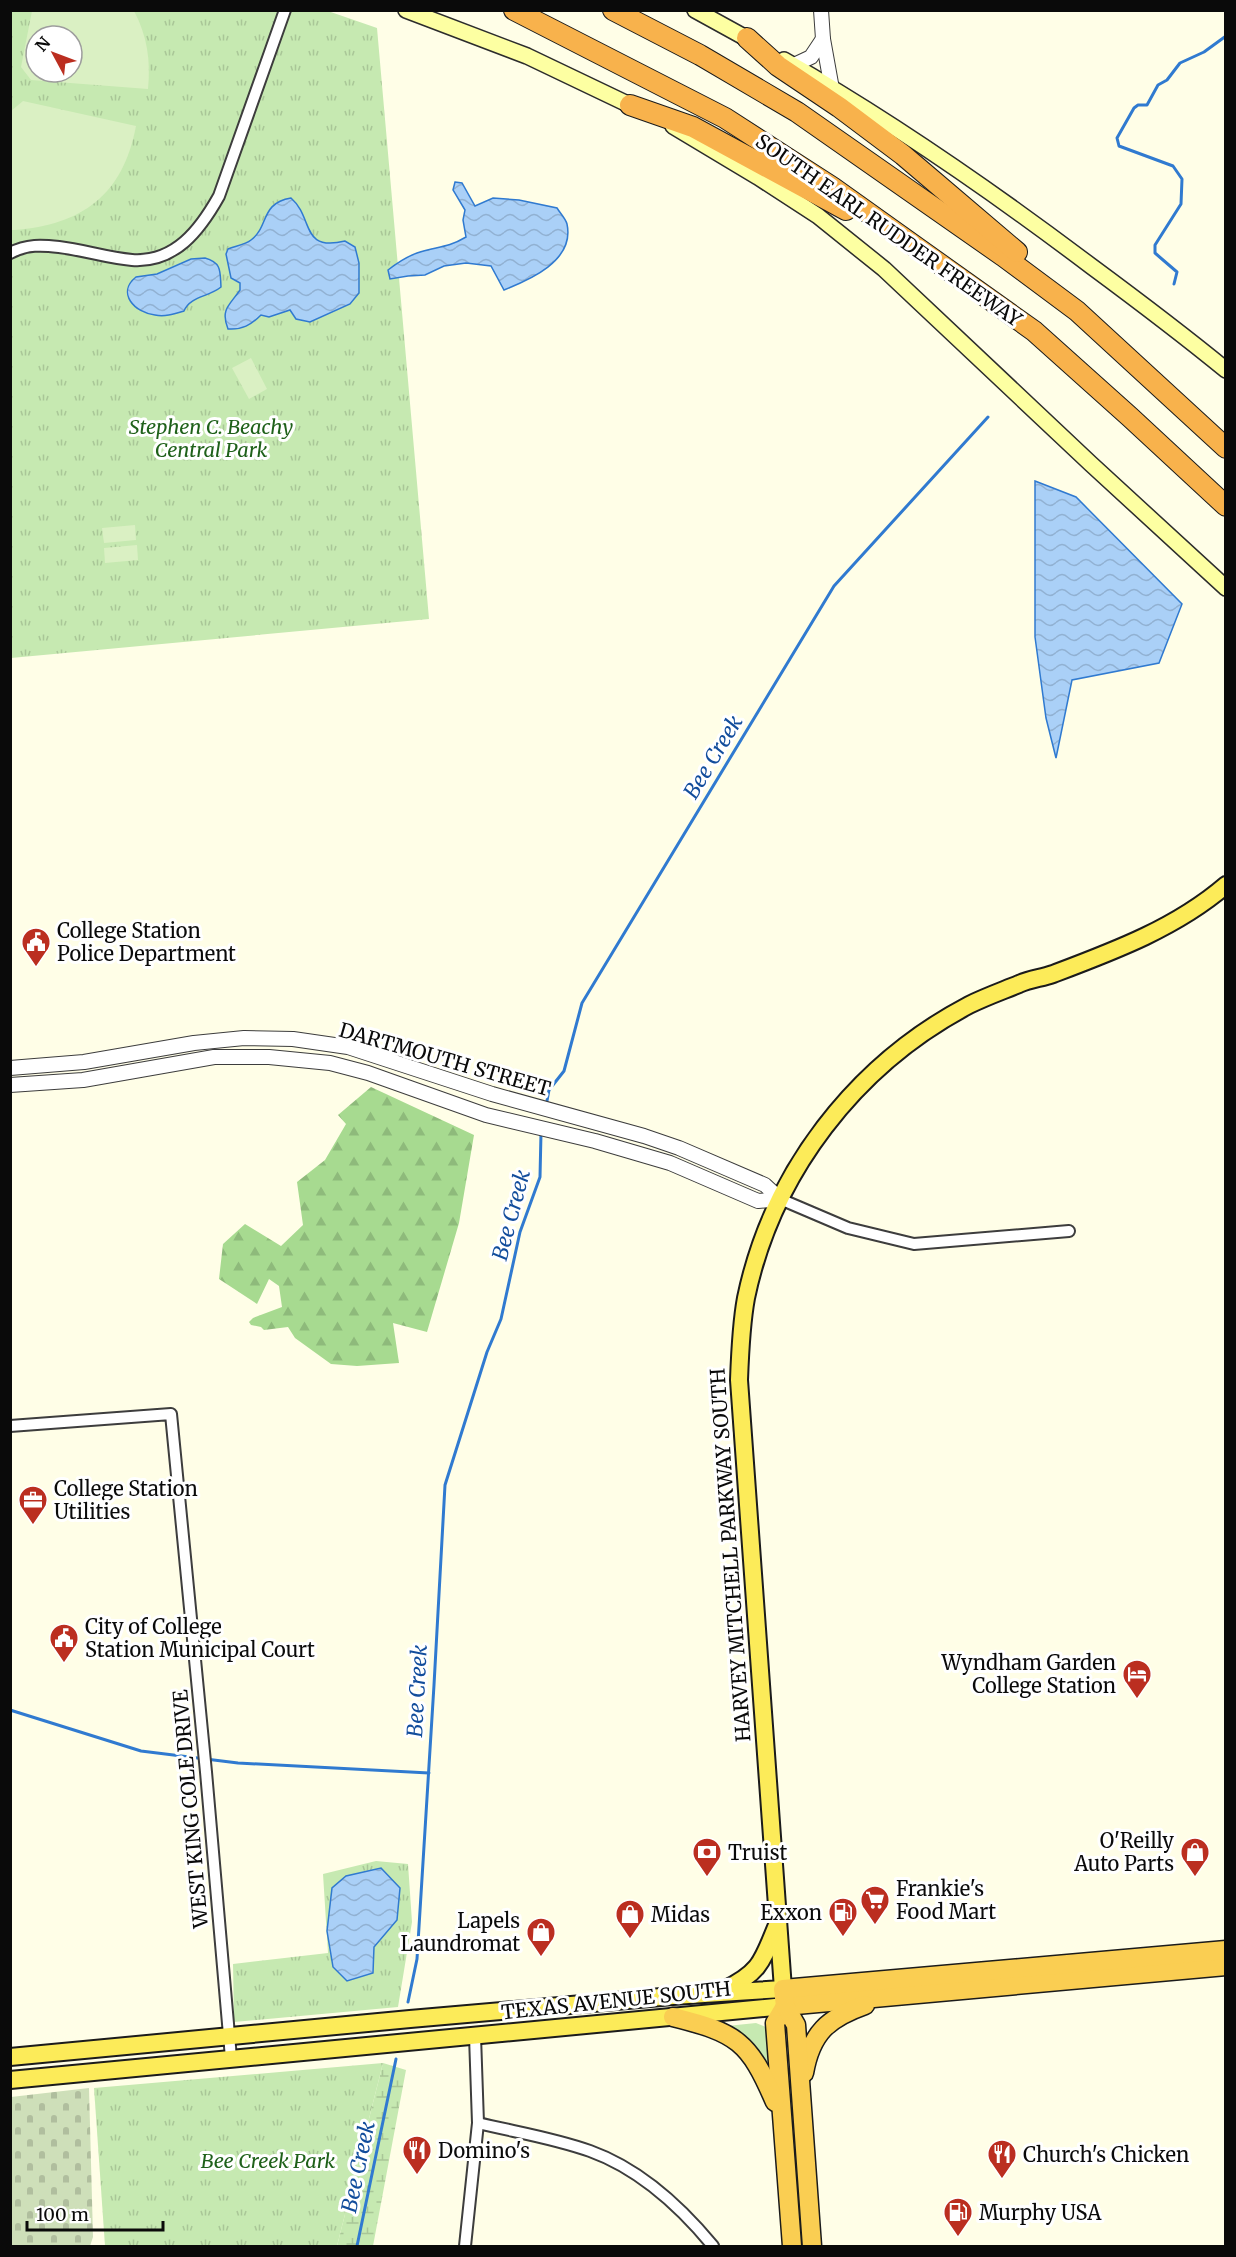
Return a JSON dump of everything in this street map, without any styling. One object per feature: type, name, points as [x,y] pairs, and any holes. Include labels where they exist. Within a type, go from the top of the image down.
[{"type":"highway","name":"SOUTH EARL RUDDER FREEWAY","points":[[514,10],[725,118],[832,187],[1034,331],[1226,506]]},
{"type":"highway","points":[[613,10],[700,55],[797,112],[1003,256],[1077,311]]},
{"type":"highway","points":[[747,38],[778,66],[839,106],[903,155],[1015,250],[1077,311],[1226,448]]},
{"type":"highway","points":[[630,105],[693,127],[856,216],[962,279]]},
{"type":"highway","name":"TEXAS AVENUE SOUTH","points":[[784,1997],[1011,1970],[1226,1950]]},
{"type":"highway","name":"TEXAS AVENUE SOUTH","points":[[784,1997],[885,1997],[1226,1966]]},
{"type":"highway","name":"HARVEY MITCHELL PARKWAY SOUTH","points":[[784,1997],[795,2021],[812,2247]]},
{"type":"highway","name":"HARVEY MITCHELL PARKWAY SOUTH","points":[[784,1997],[775,2023],[792,2247]]},
{"type":"highway","points":[[801,2093],[808,2054],[825,2026],[836,2018],[885,1997]]},
{"type":"highway","points":[[673,2018],[711,2027],[724,2032],[741,2044],[760,2067],[782,2118]]},
{"type":"main road","points":[[406,10],[527,56],[630,105],[759,177],[818,216],[884,269],[1226,588]]},
{"type":"main road","points":[[695,10],[794,65],[933,152],[1192,342],[1226,370]]},
{"type":"main road","name":"HARVEY MITCHELL PARKWAY SOUTH","points":[[784,1997],[739,1380],[740,1345],[746,1300],[755,1260],[780,1199],[810,1145],[848,1099],[882,1065],[932,1027],[970,1005],[1022,982],[1047,976],[1145,938],[1226,885]]},
{"type":"main road","points":[[714,1994],[748,1978],[757,1970],[779,1921]]},
{"type":"main road","name":"TEXAS AVENUE SOUTH","points":[[10,2057],[470,2014],[714,1994],[784,1997]]},
{"type":"main road","name":"TEXAS AVENUE SOUTH","points":[[10,2080],[673,2018],[784,1997]]},
{"type":"main road","points":[[475,2036],[477,2029],[486,2024],[523,2021],[540,2008]]},
{"type":"main road","points":[[392,2044],[406,2033],[456,2028],[470,2014]]},
{"type":"street","points":[[10,253],[20,248],[39,245],[134,260],[150,258],[173,250],[188,239],[204,223],[219,196],[285,10]]},
{"type":"street","points":[[821,10],[823,39],[832,89]]},
{"type":"street","points":[[794,65],[811,57],[823,39]]},
{"type":"street","name":"DARTMOUTH STREET","points":[[10,1068],[84,1062],[194,1043],[244,1038],[293,1039],[348,1047],[492,1094],[680,1148],[765,1185],[780,1199],[848,1228],[915,1244],[1069,1231]]},
{"type":"street","name":"DARTMOUTH STREET","points":[[10,1085],[83,1080],[214,1057],[269,1057],[330,1063],[368,1072],[486,1115],[670,1162],[758,1201],[780,1199]]},
{"type":"street","name":"WEST KING COLE DRIVE","points":[[10,1426],[171,1414],[231,2058]]},
{"type":"street","points":[[465,2247],[478,2123],[475,2036]]},
{"type":"street","points":[[478,2123],[564,2142],[593,2152],[637,2175],[681,2210],[713,2247]]},
{"type":"green space","name":"Stephen C. Beachy Central Park","points":[[325,10],[377,28],[429,619],[11,658],[11,11]]},
{"type":"green space","points":[[32,11],[134,11],[147,48],[148,89],[83,84],[84,24],[29,24]]},
{"type":"green space","points":[[24,52],[24,71],[21,67]]},
{"type":"green space","points":[[23,101],[136,126],[130,150],[121,171],[110,188],[96,202],[60,221],[38,227],[10,230],[11,111]]},
{"type":"green space","points":[[251,358],[267,389],[249,399],[232,368]]},
{"type":"green space","points":[[135,525],[136,540],[104,543],[102,528]]},
{"type":"green space","points":[[137,545],[138,560],[105,563],[104,548]]},
{"type":"green space","points":[[371,1087],[474,1135],[459,1223],[427,1332],[393,1323],[399,1363],[357,1366],[331,1364],[295,1338],[288,1327],[264,1330],[251,1325],[249,1322],[253,1318],[282,1307],[279,1286],[269,1279],[257,1304],[219,1279],[223,1244],[245,1224],[281,1246],[303,1225],[297,1182],[325,1160],[346,1124],[338,1115]]},
{"type":"green space","points":[[376,1861],[408,1864],[412,1922],[398,2007],[234,2022],[233,1964],[328,1953],[323,1874]]},
{"type":"green space","points":[[756,2023],[768,2028],[772,2077],[727,2026]]},
{"type":"green space","points":[[383,2063],[406,2070],[373,2246],[337,2246]]},
{"type":"green space","name":"Bee Creek Park","points":[[383,2063],[337,2246],[105,2246],[94,2088]]},
{"type":"green space","points":[[89,2088],[93,2237],[90,2246],[11,2246],[11,2097]]},
{"type":"water","points":[[455,182],[462,183],[475,206],[493,198],[519,200],[557,208],[567,224],[568,237],[564,249],[548,267],[526,281],[504,290],[491,266],[466,263],[444,266],[425,275],[390,279],[388,270],[405,258],[453,244],[466,237],[463,220],[465,210],[453,190]]},
{"type":"water","points":[[291,198],[298,206],[314,238],[321,242],[331,243],[345,241],[355,247],[359,263],[359,293],[350,304],[310,322],[296,319],[290,310],[269,317],[261,315],[246,326],[228,329],[226,312],[240,290],[240,283],[231,278],[226,254],[228,249],[251,240],[257,235],[269,210],[281,201]]},
{"type":"water","points":[[205,258],[217,265],[221,287],[195,299],[184,311],[155,315],[141,310],[130,301],[128,289],[136,277],[157,274],[191,259]]},
{"type":"water","points":[[1035,481],[1076,497],[1182,604],[1159,663],[1072,680],[1056,758],[1046,718],[1035,637]]},
{"type":"water","points":[[381,1868],[400,1888],[397,1920],[374,1947],[373,1973],[347,1981],[333,1967],[327,1931],[332,1888],[346,1876]]},
{"type":"waterway","name":"Bee Creek","points":[[1174,284],[1177,272],[1155,253],[1155,245],[1181,204],[1182,179],[1173,166],[1119,146],[1117,138],[1134,108],[1138,105],[1147,105],[1158,85],[1167,80],[1180,63],[1204,52],[1226,36]]},
{"type":"waterway","name":"Bee Creek","points":[[546,1106],[549,1090],[564,1071],[582,1003],[834,586],[988,417]]},
{"type":"waterway","name":"Bee Creek","points":[[408,2002],[417,1959],[445,1485],[487,1352],[501,1319],[520,1232],[540,1177],[541,1133]]},
{"type":"waterway","points":[[10,1710],[141,1751],[238,1763],[429,1773]]},
{"type":"waterway","name":"Bee Creek","points":[[357,2246],[396,2059]]},
{"type":"place","name":"College Station Police Department","points":[[36,968]]},
{"type":"place","name":"College Station Utilities","points":[[33,1526]]},
{"type":"place","name":"City of College Station Municipal Court","points":[[64,1664]]},
{"type":"place","name":"Wyndham Garden College Station","points":[[1137,1700]]},
{"type":"place","name":"Truist","points":[[707,1878]]},
{"type":"place","name":"O'Reilly Auto Parts","points":[[1195,1878]]},
{"type":"place","name":"Frankie's Food Mart","points":[[875,1926]]},
{"type":"place","name":"Exxon","points":[[843,1938]]},
{"type":"place","name":"Midas","points":[[630,1940]]},
{"type":"place","name":"Lapels Laundromat","points":[[541,1958]]},
{"type":"place","name":"Domino's","points":[[417,2176]]},
{"type":"place","name":"Church's Chicken","points":[[1002,2180]]},
{"type":"place","name":"Murphy USA","points":[[958,2238]]}]
